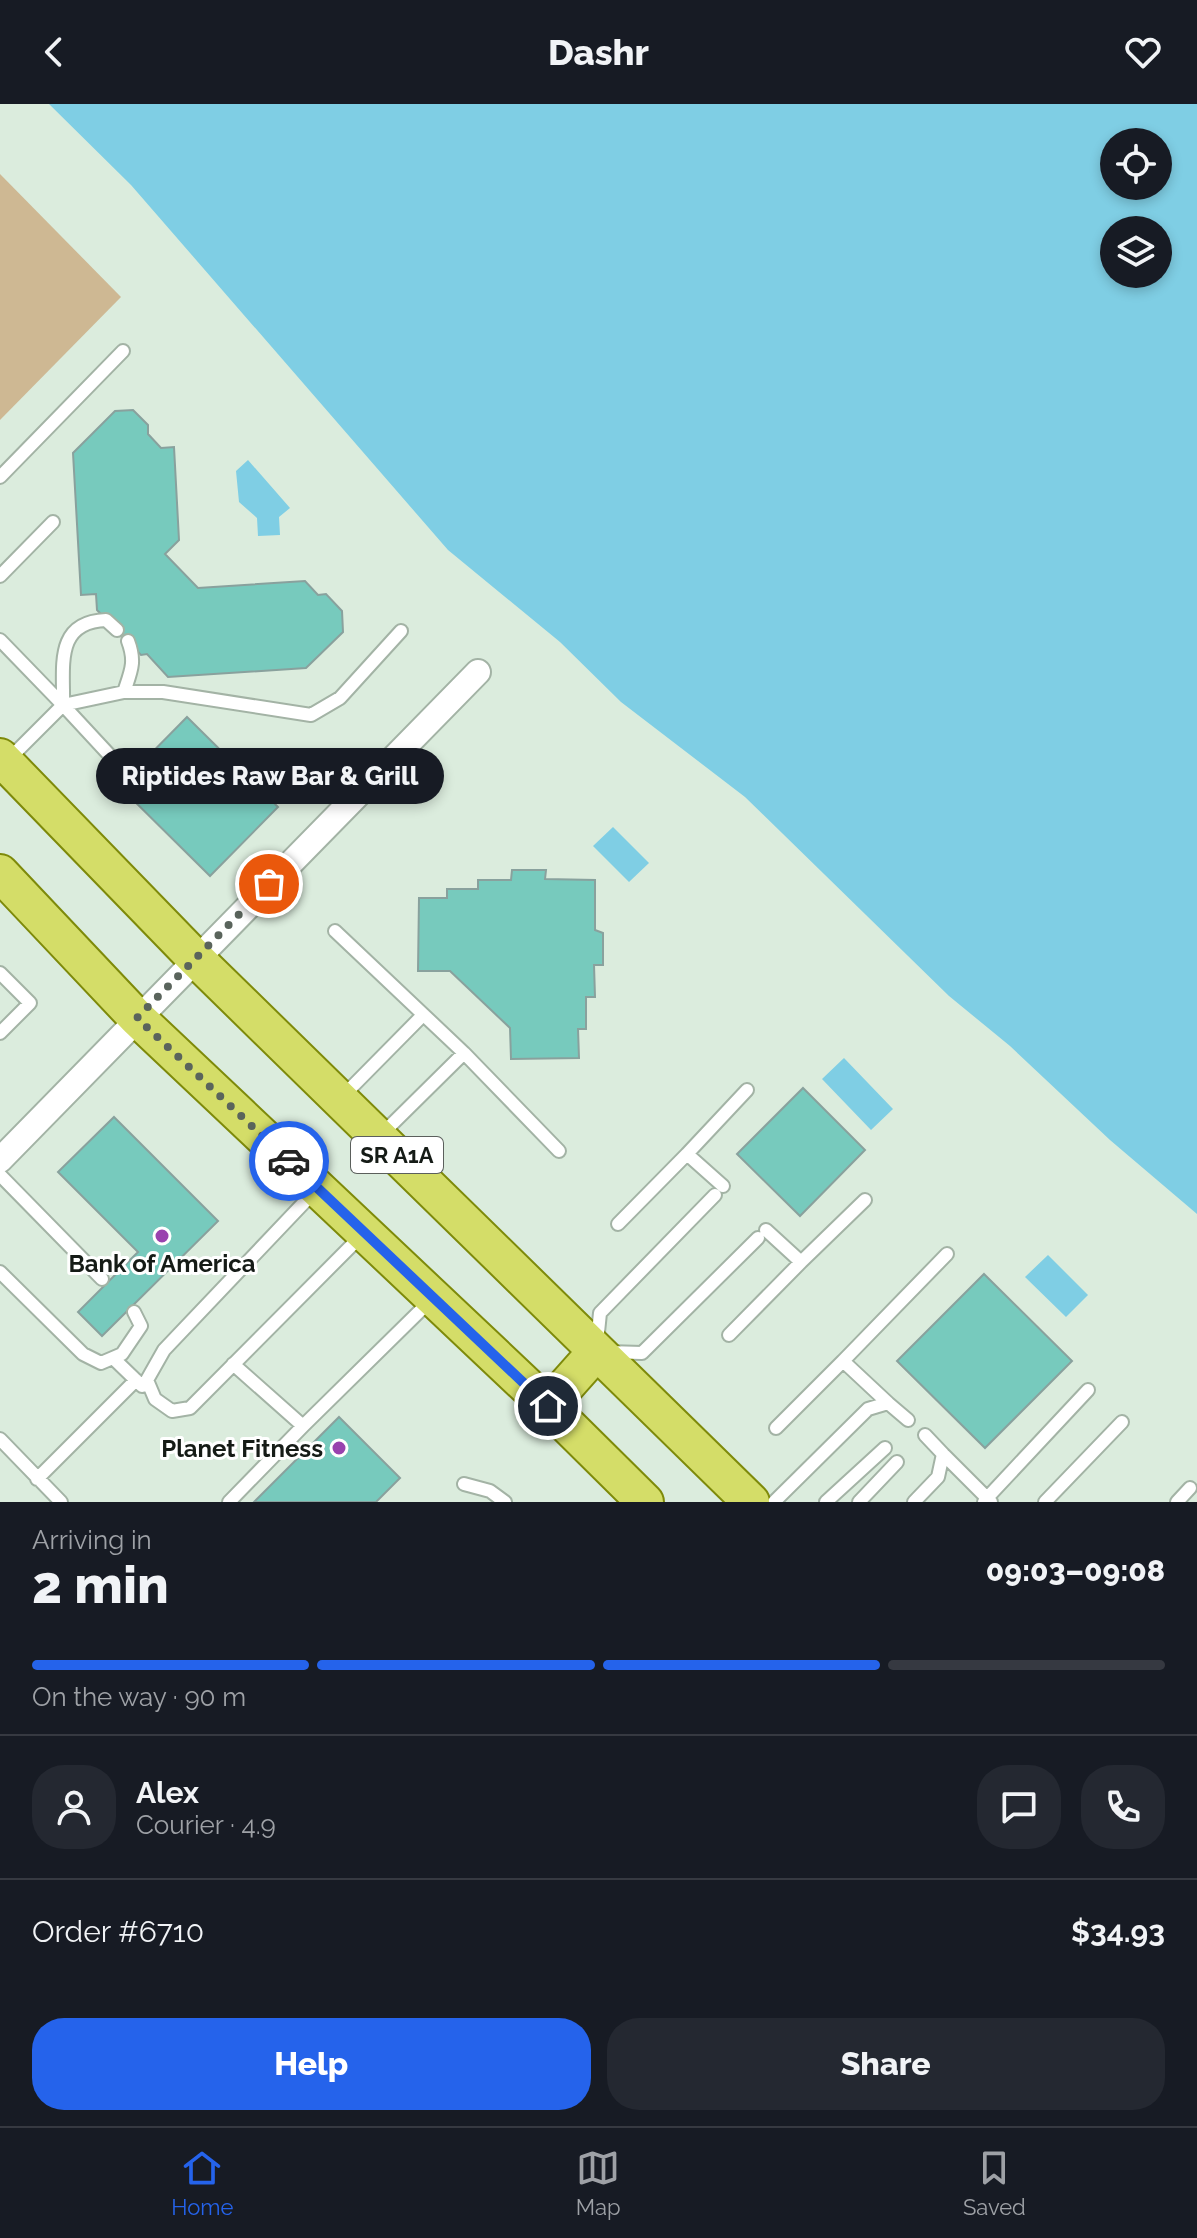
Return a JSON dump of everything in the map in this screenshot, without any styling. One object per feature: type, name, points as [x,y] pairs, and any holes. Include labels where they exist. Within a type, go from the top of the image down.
[{"type":"main road","name":"SR A1A","points":[[2,762],[196,959],[751,1502]]},
{"type":"main road","name":"SR A1A","points":[[0,873],[137,1018],[548,1406],[645,1502]]},
{"type":"main road","points":[[548,1406],[596,1352]]},
{"type":"street","points":[[0,1160],[478,672]]},
{"type":"lane","points":[[0,477],[123,351]]},
{"type":"lane","points":[[0,576],[53,522]]},
{"type":"lane","points":[[63,705],[63,649],[77,628],[94,620],[106,620],[117,630]]},
{"type":"lane","points":[[2,762],[63,705],[124,692],[163,692],[311,715],[340,698],[401,631]]},
{"type":"lane","points":[[0,640],[114,760]]},
{"type":"lane","points":[[124,692],[133,655],[128,641]]},
{"type":"lane","points":[[335,931],[464,1053],[559,1151]]},
{"type":"lane","points":[[0,973],[30,1003],[0,1033]]},
{"type":"lane","points":[[340,1099],[423,1015]]},
{"type":"lane","points":[[379,1137],[464,1053]]},
{"type":"lane","points":[[618,1224],[747,1090]]},
{"type":"lane","points":[[687,1154],[719,1191],[600,1313],[596,1352],[642,1353],[762,1234],[801,1262]]},
{"type":"lane","points":[[0,1175],[102,1279]]},
{"type":"lane","points":[[155,1399],[147,1380],[164,1350],[318,1188]]},
{"type":"lane","points":[[729,1335],[865,1200]]},
{"type":"lane","points":[[113,1358],[155,1399],[172,1411],[190,1408],[364,1232]]},
{"type":"lane","points":[[776,1428],[947,1254]]},
{"type":"lane","points":[[0,1272],[83,1354],[101,1363],[122,1354],[141,1326],[134,1312]]},
{"type":"lane","points":[[229,1502],[434,1298]]},
{"type":"lane","points":[[843,1361],[908,1420]]},
{"type":"lane","points":[[233,1364],[303,1426]]},
{"type":"lane","points":[[37,1479],[136,1380]]},
{"type":"lane","points":[[925,1435],[987,1501],[1088,1390]]},
{"type":"lane","points":[[774,1502],[868,1409],[888,1403]]},
{"type":"lane","points":[[1045,1502],[1122,1422]]},
{"type":"lane","points":[[0,1439],[61,1502]]},
{"type":"lane","points":[[826,1502],[885,1448]]},
{"type":"lane","points":[[914,1502],[938,1477],[943,1454]]},
{"type":"lane","points":[[859,1502],[897,1462]]},
{"type":"lane","points":[[464,1484],[490,1491],[505,1502]]},
{"type":"lane","points":[[1177,1502],[1190,1488]]},
{"type":"shaded area","points":[[0,174],[121,297],[0,420]]},
{"type":"water","points":[[49,104],[1197,104],[1197,1214],[1110,1140],[1010,1046],[949,996],[745,797],[621,702],[560,642],[448,550],[131,185]]},
{"type":"water","points":[[248,460],[290,508],[279,517],[280,535],[258,536],[257,518],[239,502],[236,471]]},
{"type":"water","points":[[613,827],[649,863],[629,882],[593,846]]},
{"type":"water","points":[[844,1058],[893,1109],[871,1130],[822,1079]]},
{"type":"water","points":[[1048,1255],[1088,1295],[1066,1317],[1025,1277]]},
{"type":"building","points":[[133,410],[148,425],[148,434],[161,448],[174,447],[179,540],[165,554],[198,588],[305,581],[318,595],[326,594],[342,611],[343,632],[306,668],[168,677],[147,654],[141,655],[97,610],[96,594],[81,595],[73,453],[115,411]]},
{"type":"building","points":[[187,717],[278,807],[210,876],[119,786]]},
{"type":"building","points":[[512,870],[546,870],[545,879],[595,880],[595,930],[603,933],[603,965],[594,965],[595,997],[586,997],[586,1029],[578,1029],[579,1058],[511,1059],[510,1028],[450,971],[418,971],[419,898],[447,898],[447,889],[478,889],[478,880],[511,880]]},
{"type":"building","points":[[803,1088],[865,1150],[800,1216],[737,1154]]},
{"type":"building","name":"Bank of America","points":[[114,1117],[218,1221],[102,1336],[78,1312],[138,1252],[58,1172]]},
{"type":"building","points":[[984,1274],[1072,1361],[985,1448],[897,1361]]},
{"type":"building","name":"Planet Fitness","points":[[339,1417],[400,1478],[376,1502],[254,1502]]},
{"type":"way so far","points":[[269,884],[137,1018],[289,1161]]},
{"type":"place","name":"Riptides Raw Bar & Grill","points":[[269,884]]},
{"type":"place","name":"Bank of America","points":[[162,1236]]},
{"type":"place","name":"Planet Fitness","points":[[339,1448]]},
{"type":"route","points":[[289,1161],[548,1406]]}]
